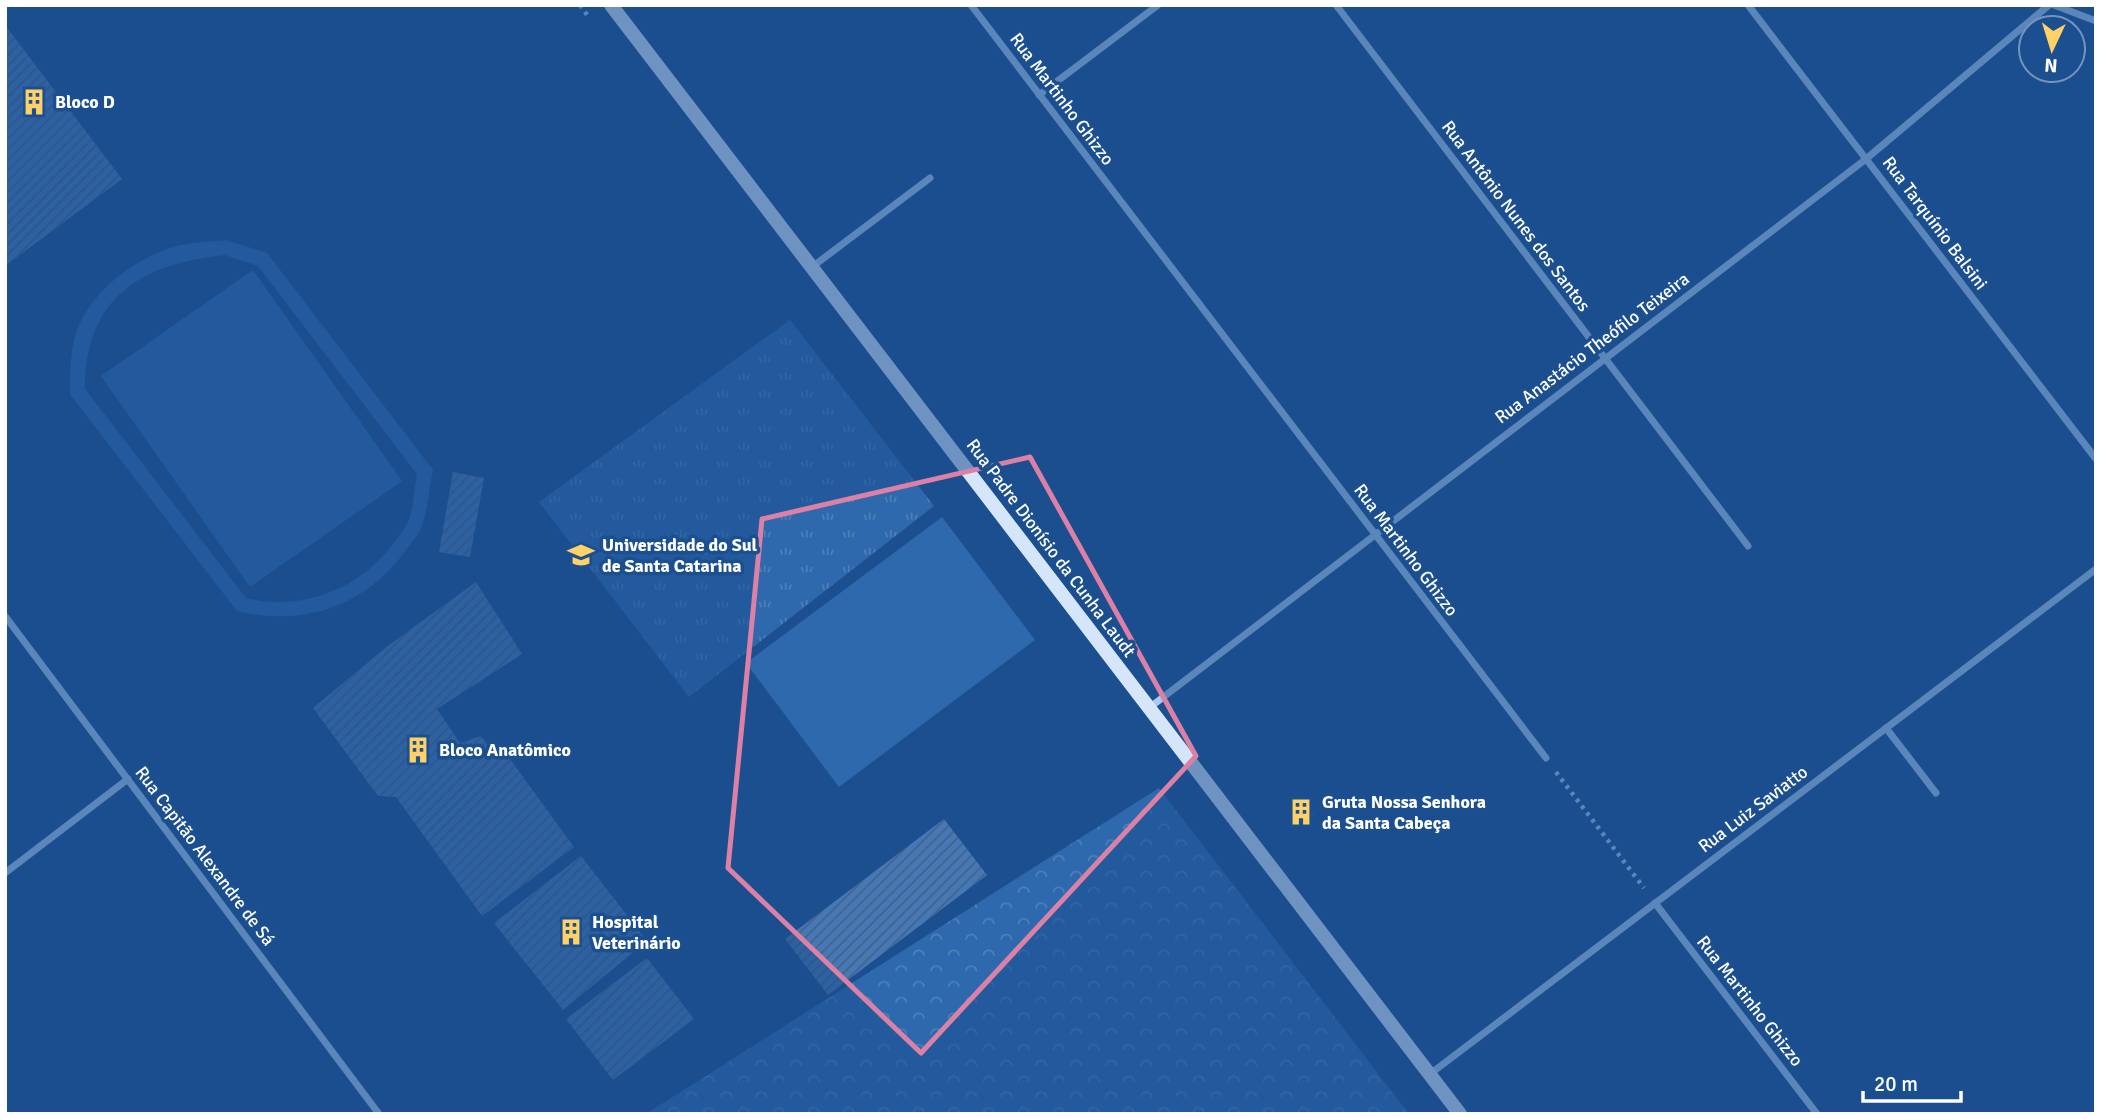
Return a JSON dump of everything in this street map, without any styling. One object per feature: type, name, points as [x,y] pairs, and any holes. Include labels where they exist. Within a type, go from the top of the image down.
[{"type":"street","name":"Rua Padre Dionísio da Cunha Laudt","points":[[611,5],[1460,1114]]},
{"type":"street","name":"Rua Martinho Ghizzo","points":[[971,5],[1546,758]]},
{"type":"street","points":[[1039,95],[1158,5]]},
{"type":"street","name":"Rua Antônio Nunes dos Santos","points":[[1336,5],[1748,546]]},
{"type":"street","name":"Rua Tarquínio Balsini","points":[[1748,5],[2096,459]]},
{"type":"street","points":[[2051,5],[2096,21]]},
{"type":"street","name":"Rua Anastácio Theófilo Teixeira","points":[[1149,708],[1866,159],[2051,5]]},
{"type":"street","points":[[811,267],[930,178]]},
{"type":"street","name":"Rua Luiz Saviatto","points":[[1430,1074],[2096,569]]},
{"type":"street","name":"Rua Capitão Alexandre de Sá","points":[[5,616],[379,1114]]},
{"type":"street","points":[[1886,727],[1936,793]]},
{"type":"street","points":[[5,873],[128,779]]},
{"type":"street","name":"Rua Martinho Ghizzo","points":[[1655,903],[1817,1114]]},
{"type":"path","points":[[1546,758],[1655,903]]},
{"type":"highlighted area","points":[[1030,457],[1196,756],[921,1053],[728,868],[762,519]]},
{"type":"green space","points":[[226,240],[267,253],[433,470],[420,531],[390,569],[372,585],[332,608],[286,616],[237,611],[70,394],[71,359],[76,333],[86,311],[107,286],[133,266],[162,251],[183,245]],"holes":[[[225,255],[258,266],[417,474],[408,522],[379,560],[346,585],[308,599],[288,602],[246,598],[85,389],[88,357],[95,331],[107,309],[124,291],[144,277],[195,260]]]},
{"type":"green space","points":[[253,270],[402,481],[250,587],[101,376]]},
{"type":"green space","points":[[790,320],[934,506],[689,697],[539,502]]},
{"type":"green space","points":[[942,517],[1035,640],[839,787],[746,663]]},
{"type":"green space","points":[[1159,788],[1409,1114],[646,1114]]},
{"type":"building","name":"Bloco D","points":[[5,25],[122,179],[5,266]]},
{"type":"building","points":[[453,472],[484,478],[470,557],[439,552]]},
{"type":"building","name":"Bloco Anatômico","points":[[476,582],[522,654],[437,709],[460,743],[481,736],[494,753],[502,748],[574,847],[482,916],[396,797],[378,796],[313,708],[389,645]]},
{"type":"building","name":"Gruta Nossa Senhora da Santa Cabeça","points":[[1301,799],[1313,815],[1302,823],[1290,808]]},
{"type":"building","points":[[944,819],[987,875],[828,995],[785,939]]},
{"type":"building","name":"Hospital Veterinário","points":[[581,856],[647,941],[563,1010],[494,923]]},
{"type":"building","points":[[647,958],[694,1019],[613,1080],[566,1019]]},
{"type":"place","name":"Bloco D","points":[[34,102]]},
{"type":"place","name":"Universidade do Sul de Santa Catarina","points":[[581,555]]},
{"type":"place","name":"Bloco Anatômico","points":[[418,750]]},
{"type":"place","name":"Gruta Nossa Senhora da Santa Cabeça","points":[[1301,812]]},
{"type":"place","name":"Hospital Veterinário","points":[[571,932]]}]
